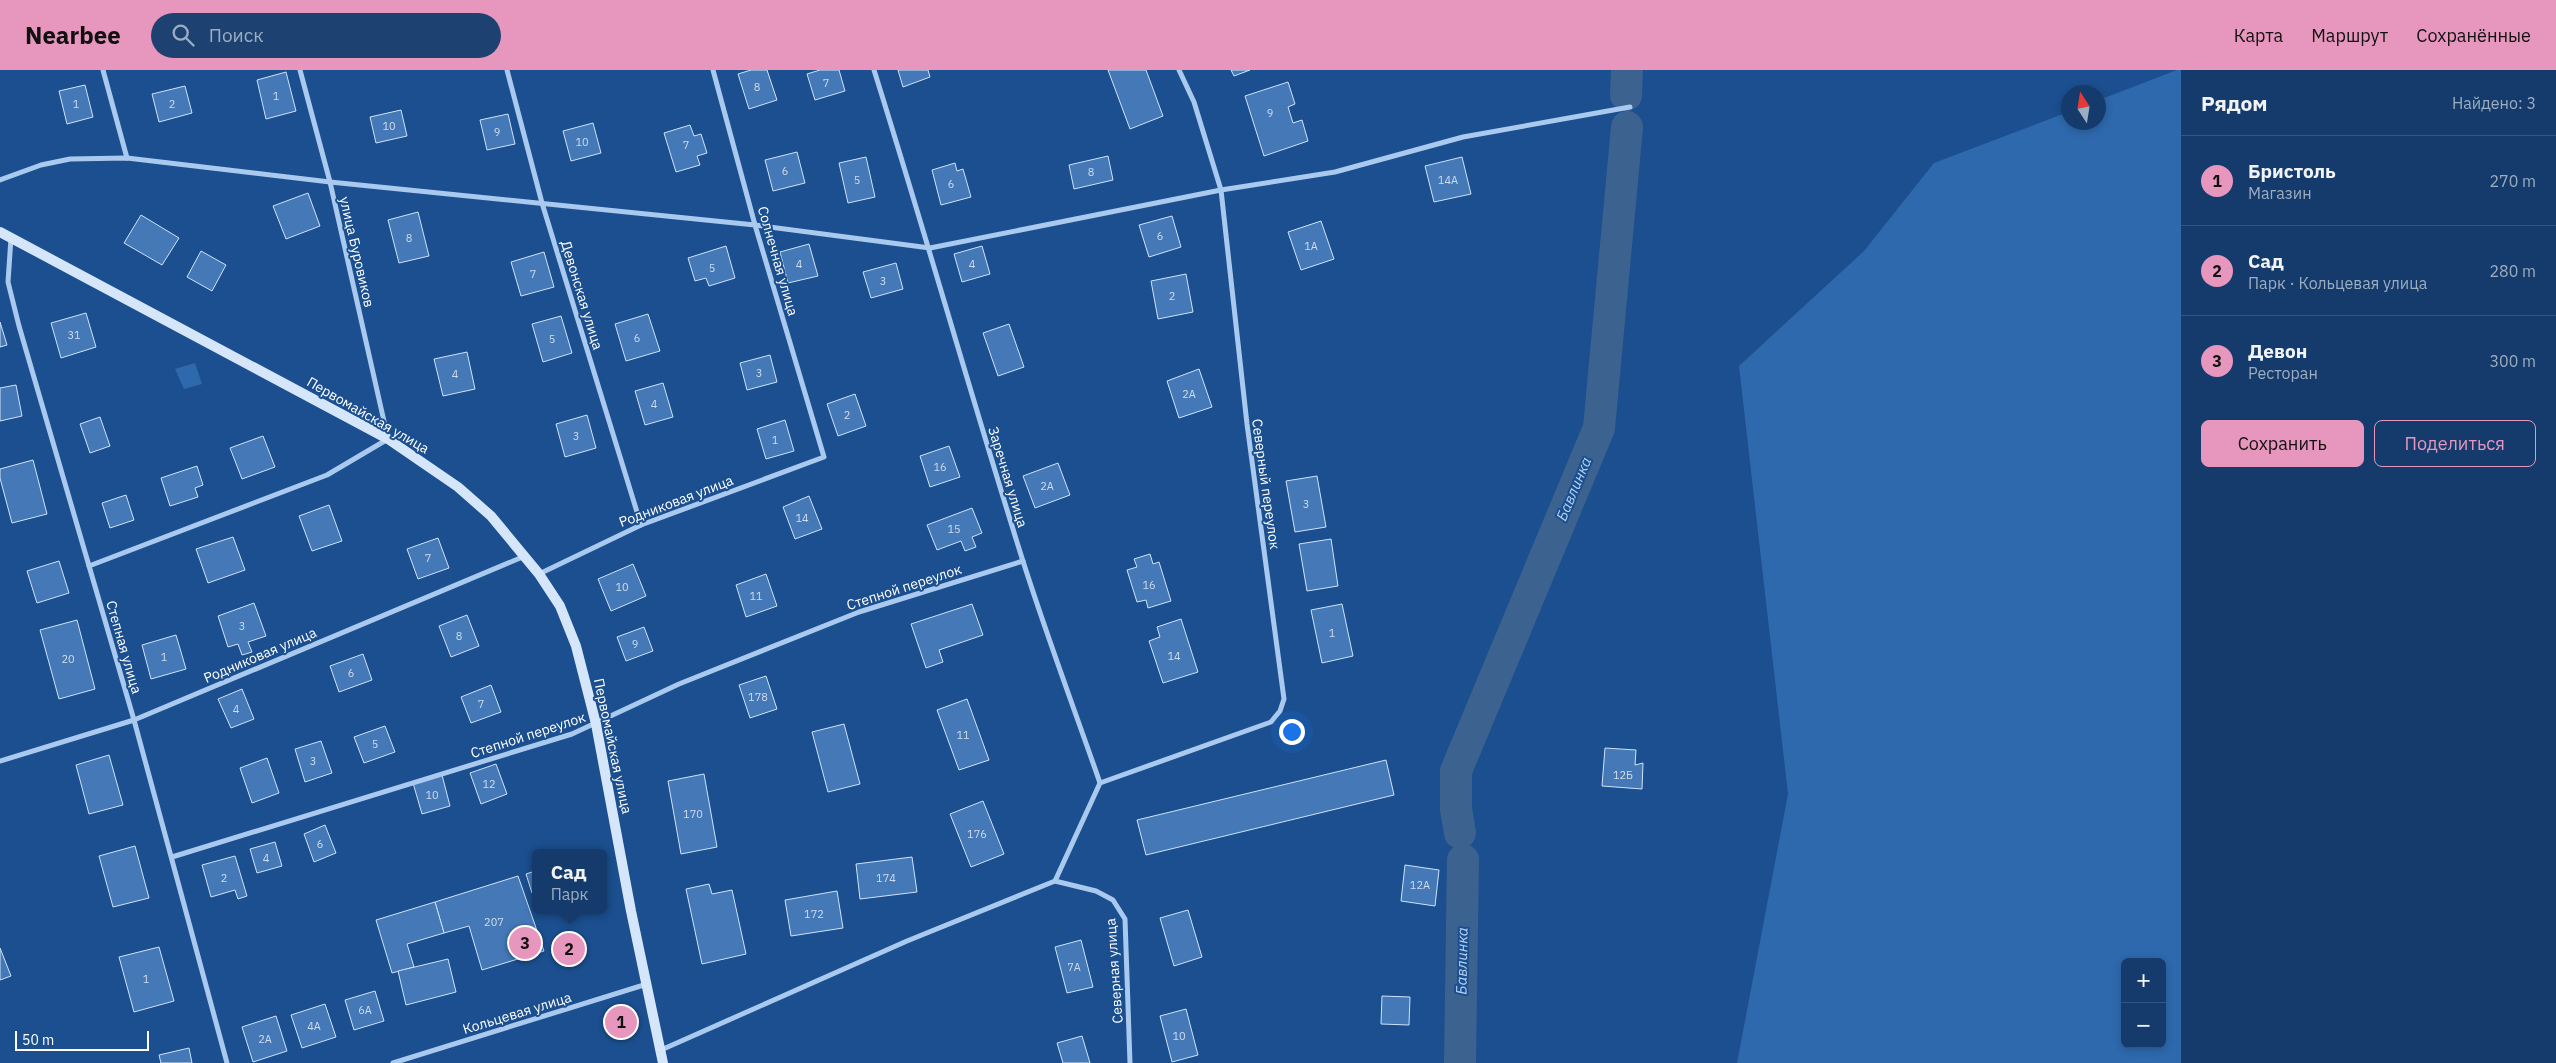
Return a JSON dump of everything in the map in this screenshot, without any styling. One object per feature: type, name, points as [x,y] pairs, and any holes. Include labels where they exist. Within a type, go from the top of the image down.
[{"type":"street","points":[[103,70],[127,158]]},
{"type":"street","name":"улица Буровиков","points":[[300,70],[330,182],[388,439]]},
{"type":"street","name":"Девонская улица","points":[[508,70],[542,203],[641,525]]},
{"type":"street","name":"Солнечная улица","points":[[713,70],[755,225],[824,457]]},
{"type":"street","name":"Заречная улица","points":[[874,70],[930,248],[976,411],[1023,561],[1100,783]]},
{"type":"street","name":"Северный переулок","points":[[1100,783],[1271,722],[1280,711],[1284,699],[1247,424],[1221,190],[1194,102],[1179,70]]},
{"type":"street","points":[[0,180],[16,173],[70,159],[127,158],[330,182],[755,225],[930,248],[1221,190],[1335,172],[1463,136],[1630,107]]},
{"type":"street","name":"Первомайская улица","points":[[0,232],[388,439],[458,486],[491,516],[525,556],[560,606],[576,646],[596,724],[631,911],[663,1063]]},
{"type":"street","name":"Степная улица","points":[[11,238],[8,282],[134,720],[227,1063]]},
{"type":"street","points":[[89,566],[327,475],[388,439]]},
{"type":"street","name":"Родниковая улица","points":[[539,574],[641,525],[824,457]]},
{"type":"street","name":"Родниковая улица","points":[[0,761],[134,720],[525,556]]},
{"type":"street","name":"Степной переулок","points":[[172,857],[572,734],[679,684],[860,612],[1023,561]]},
{"type":"street","points":[[660,1050],[907,941],[1055,881],[1100,783]]},
{"type":"street","name":"Северная улица","points":[[1055,881],[1096,891],[1113,900],[1124,919],[1130,1063]]},
{"type":"street","name":"Кольцевая улица","points":[[393,1063],[647,984]]},
{"type":"shaded area","points":[[2181,70],[2181,1063],[1737,1063],[1788,794],[1739,366],[1864,251],[1934,163],[2061,115],[2061,130],[2106,130],[2106,97]]},
{"type":"shaded area","points":[[195,363],[202,384],[184,389],[175,369]]},
{"type":"building","points":[[751,70],[767,70],[777,100],[749,109],[738,74]]},
{"type":"building","points":[[820,70],[839,70],[845,91],[815,100],[807,74]]},
{"type":"building","points":[[898,70],[928,70],[930,77],[903,87]]},
{"type":"building","points":[[1108,70],[1146,70],[1163,116],[1130,129]]},
{"type":"building","points":[[1231,70],[1250,70],[1234,76]]},
{"type":"building","points":[[286,72],[296,111],[266,119],[257,80]]},
{"type":"building","points":[[1288,82],[1295,104],[1288,107],[1293,123],[1302,120],[1308,141],[1264,156],[1245,96]]},
{"type":"building","points":[[85,85],[93,117],[67,124],[59,91]]},
{"type":"building","points":[[185,86],[192,113],[159,122],[152,94]]},
{"type":"building","points":[[401,110],[407,136],[376,143],[370,117]]},
{"type":"building","points":[[508,114],[515,144],[487,150],[480,120]]},
{"type":"building","points":[[593,123],[601,153],[571,161],[563,131]]},
{"type":"building","points":[[690,125],[694,136],[701,134],[707,153],[697,156],[700,165],[676,172],[664,133]]},
{"type":"building","points":[[797,152],[805,183],[773,191],[765,160]]},
{"type":"building","points":[[1108,156],[1113,180],[1074,189],[1069,165]]},
{"type":"building","points":[[866,157],[875,197],[848,203],[839,163]]},
{"type":"building","points":[[1462,157],[1471,194],[1434,202],[1425,166]]},
{"type":"building","points":[[955,163],[957,171],[963,169],[971,197],[941,205],[932,170]]},
{"type":"building","points":[[308,193],[320,226],[286,239],[273,206]]},
{"type":"building","points":[[418,212],[429,256],[399,263],[388,220]]},
{"type":"building","points":[[141,215],[179,238],[162,265],[124,243]]},
{"type":"building","points":[[1172,216],[1181,247],[1149,257],[1139,225]]},
{"type":"building","points":[[1321,221],[1334,259],[1301,270],[1288,232]]},
{"type":"building","points":[[809,244],[818,276],[788,283],[780,252]]},
{"type":"building","points":[[726,246],[735,278],[709,286],[706,278],[695,281],[688,258]]},
{"type":"building","points":[[982,246],[990,274],[962,282],[954,254]]},
{"type":"building","points":[[201,251],[226,265],[212,291],[187,277]]},
{"type":"building","points":[[544,252],[554,287],[521,296],[511,262]]},
{"type":"building","points":[[896,263],[903,289],[871,298],[863,272]]},
{"type":"building","points":[[1186,274],[1193,312],[1158,319],[1151,281]]},
{"type":"building","points":[[86,313],[96,347],[61,358],[51,323]]},
{"type":"building","points":[[648,314],[660,351],[626,361],[615,324]]},
{"type":"building","points":[[561,316],[572,353],[543,362],[532,324]]},
{"type":"building","points":[[0,322],[7,345],[0,347]]},
{"type":"building","points":[[1009,324],[1024,367],[998,376],[983,333]]},
{"type":"building","points":[[467,352],[475,389],[443,396],[434,359]]},
{"type":"building","points":[[770,355],[777,382],[747,390],[740,363]]},
{"type":"building","points":[[1199,369],[1212,407],[1179,418],[1167,381]]},
{"type":"building","points":[[663,383],[673,417],[645,425],[635,391]]},
{"type":"building","points":[[16,385],[22,416],[0,421],[0,388]]},
{"type":"building","points":[[855,394],[866,426],[838,436],[827,404]]},
{"type":"building","points":[[587,415],[596,448],[565,457],[556,424]]},
{"type":"building","points":[[100,417],[110,446],[90,453],[80,424]]},
{"type":"building","points":[[785,420],[794,451],[766,459],[757,429]]},
{"type":"building","points":[[263,436],[275,467],[242,479],[230,448]]},
{"type":"building","points":[[949,446],[960,477],[930,487],[920,456]]},
{"type":"building","points":[[33,460],[47,514],[12,523],[0,478],[0,469]]},
{"type":"building","points":[[1058,463],[1070,495],[1035,508],[1023,476]]},
{"type":"building","points":[[197,466],[203,485],[195,488],[198,497],[170,506],[161,478]]},
{"type":"building","points":[[1317,476],[1326,527],[1295,532],[1286,481]]},
{"type":"building","points":[[126,495],[134,520],[110,528],[102,503]]},
{"type":"building","points":[[809,496],[822,529],[795,539],[783,507]]},
{"type":"building","points":[[329,505],[342,541],[312,551],[299,516]]},
{"type":"building","points":[[972,508],[982,533],[972,537],[976,547],[965,551],[961,541],[937,550],[927,525]]},
{"type":"building","points":[[233,537],[245,570],[208,583],[196,549]]},
{"type":"building","points":[[438,538],[449,568],[418,579],[407,549]]},
{"type":"building","points":[[1331,539],[1338,586],[1307,591],[1299,544]]},
{"type":"building","points":[[1150,554],[1153,564],[1159,562],[1171,601],[1148,608],[1146,600],[1137,602],[1127,570],[1137,567],[1134,559]]},
{"type":"building","points":[[59,561],[69,593],[37,603],[27,571]]},
{"type":"building","points":[[633,564],[646,596],[611,611],[598,579]]},
{"type":"building","points":[[766,574],[777,606],[746,617],[736,585]]},
{"type":"building","points":[[254,603],[266,636],[248,642],[252,652],[242,655],[238,644],[228,647],[218,616]]},
{"type":"building","points":[[972,604],[983,635],[939,650],[943,662],[926,668],[911,624]]},
{"type":"building","points":[[1342,604],[1353,656],[1322,663],[1311,610]]},
{"type":"building","points":[[467,615],[479,646],[451,657],[439,626]]},
{"type":"building","points":[[1181,619],[1198,672],[1163,683],[1149,641],[1160,637],[1157,627]]},
{"type":"building","points":[[77,620],[95,689],[59,699],[40,630]]},
{"type":"building","points":[[644,627],[653,651],[626,661],[617,637]]},
{"type":"building","points":[[176,635],[186,669],[151,679],[142,645]]},
{"type":"building","points":[[363,654],[372,680],[339,692],[330,666]]},
{"type":"building","points":[[766,676],[777,709],[750,718],[739,685]]},
{"type":"building","points":[[491,685],[501,712],[471,723],[461,697]]},
{"type":"building","points":[[242,689],[254,719],[231,728],[218,699]]},
{"type":"building","points":[[967,699],[989,760],[959,770],[937,710]]},
{"type":"building","points":[[844,724],[860,784],[828,792],[812,732]]},
{"type":"building","points":[[385,726],[395,752],[364,763],[354,737]]},
{"type":"building","points":[[321,741],[332,773],[305,782],[295,749]]},
{"type":"building","points":[[1605,748],[1636,750],[1635,765],[1643,763],[1642,789],[1602,786]]},
{"type":"building","points":[[109,755],[123,805],[89,814],[76,765]]},
{"type":"building","points":[[267,758],[279,793],[252,803],[240,768]]},
{"type":"building","points":[[1386,760],[1394,795],[1146,855],[1137,820]]},
{"type":"building","points":[[496,764],[507,794],[481,804],[470,773]]},
{"type":"building","points":[[704,774],[717,847],[681,854],[668,781]]},
{"type":"building","points":[[442,775],[450,806],[422,814],[413,783]]},
{"type":"building","points":[[983,801],[1004,854],[971,867],[950,814]]},
{"type":"building","points":[[325,825],[336,853],[314,862],[304,834]]},
{"type":"building","points":[[275,842],[282,866],[257,873],[250,849]]},
{"type":"building","points":[[135,846],[149,898],[113,907],[99,856]]},
{"type":"building","points":[[235,856],[247,896],[238,899],[235,890],[211,897],[202,865]]},
{"type":"building","points":[[912,857],[917,892],[860,899],[856,864]]},
{"type":"building","points":[[1405,865],[1439,870],[1435,906],[1401,901]]},
{"type":"building","points":[[532,872],[532,893],[526,874]]},
{"type":"building","points":[[518,876],[544,951],[482,970],[469,926],[444,933],[435,902]]},
{"type":"building","points":[[709,884],[712,894],[732,890],[746,954],[702,964],[686,889]]},
{"type":"building","points":[[837,891],[843,928],[791,936],[785,900]]},
{"type":"building","points":[[435,902],[444,933],[407,944],[414,967],[392,973],[376,920]]},
{"type":"building","points":[[1188,910],[1202,957],[1174,966],[1160,918]]},
{"type":"building","points":[[1081,940],[1093,987],[1067,993],[1055,947]]},
{"type":"building","points":[[159,947],[174,1001],[134,1012],[119,957]]},
{"type":"building","points":[[0,948],[11,976],[0,980]]},
{"type":"building","points":[[448,959],[456,992],[406,1005],[398,971]]},
{"type":"building","points":[[375,991],[384,1021],[354,1030],[345,1000]]},
{"type":"building","points":[[1382,996],[1410,997],[1409,1025],[1381,1024]]},
{"type":"building","points":[[325,1004],[336,1037],[302,1048],[291,1015]]},
{"type":"building","points":[[1186,1009],[1198,1055],[1172,1062],[1160,1016]]},
{"type":"building","points":[[276,1016],[287,1051],[253,1062],[242,1027]]},
{"type":"building","points":[[1082,1036],[1090,1063],[1063,1063],[1057,1043]]},
{"type":"building","points":[[189,1048],[192,1063],[161,1063],[159,1055]]},
{"type":"waterway","name":"Бавлинка","points":[[1626,95],[1627,70]]},
{"type":"waterway","name":"Бавлинка","points":[[1460,833],[1456,809],[1456,771],[1599,428],[1627,127]]},
{"type":"waterway","name":"Бавлинка","points":[[1460,1063],[1463,860]]},
{"type":"place","name":"Девон","points":[[525,943]]},
{"type":"place","name":"Сад","points":[[569,949]]},
{"type":"place","name":"Бристоль","points":[[621,1022]]}]
